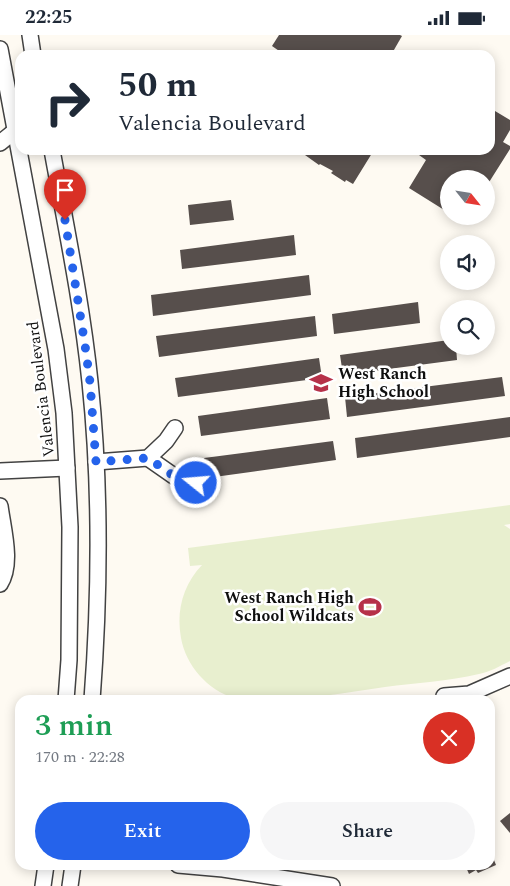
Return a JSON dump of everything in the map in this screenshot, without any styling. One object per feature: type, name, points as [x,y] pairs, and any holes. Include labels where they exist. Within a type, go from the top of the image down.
[{"type":"street","points":[[30,35],[32,50]]},
{"type":"street","name":"Valencia Boulevard","points":[[0,49],[15,116]]},
{"type":"street","points":[[0,124],[15,129]]},
{"type":"street","points":[[0,143],[15,132]]},
{"type":"street","name":"Valencia Boulevard","points":[[22,155],[56,349],[64,413],[70,527],[70,605],[66,695]]},
{"type":"street","points":[[53,155],[80,309],[90,382],[96,462],[98,590],[92,695]]},
{"type":"street","points":[[96,462],[148,458],[166,441],[175,428]]},
{"type":"street","points":[[148,458],[181,481],[196,483]]},
{"type":"street","points":[[0,471],[67,468]]},
{"type":"street","points":[[0,506],[7,563],[3,580],[0,584]]},
{"type":"street","points":[[456,695],[469,694],[510,676]]},
{"type":"street","points":[[43,886],[45,870]]},
{"type":"street","points":[[70,886],[72,870]]},
{"type":"street","points":[[229,870],[332,886]]},
{"type":"green space","points":[[510,505],[510,524],[504,525],[510,529],[510,661],[483,673],[331,695],[226,695],[207,683],[193,667],[181,638],[180,608],[182,599],[190,581],[202,565],[190,566],[188,548]]},
{"type":"building","points":[[279,35],[402,36],[394,50],[278,50],[272,46]]},
{"type":"building","points":[[495,111],[510,120],[510,130],[503,142],[510,146],[510,149],[495,173],[495,170],[440,170],[440,207],[409,188],[426,160],[419,155],[495,155]]},
{"type":"building","points":[[305,155],[371,155],[353,184],[346,180],[345,182],[331,173],[333,171],[319,165]]},
{"type":"building","points":[[231,200],[234,220],[190,225],[188,205]]},
{"type":"building","points":[[294,235],[296,255],[182,269],[180,250]]},
{"type":"building","points":[[309,275],[311,295],[153,316],[151,295]]},
{"type":"building","points":[[418,302],[420,323],[334,334],[332,314]]},
{"type":"building","points":[[315,316],[317,336],[159,357],[156,336]]},
{"type":"building","points":[[440,341],[440,355],[457,355],[457,360],[343,375],[340,355]]},
{"type":"building","points":[[319,358],[322,378],[178,397],[175,378]]},
{"type":"building","points":[[502,377],[505,396],[347,417],[345,397]]},
{"type":"building","points":[[327,398],[330,419],[201,436],[198,416]]},
{"type":"building","points":[[510,417],[510,437],[357,458],[355,438]]},
{"type":"building","points":[[333,441],[336,460],[207,478],[204,458]]},
{"type":"building","points":[[510,813],[510,833],[500,821]]},
{"type":"building","points":[[467,870],[476,870],[469,874]]},
{"type":"place","name":"West Ranch High School","points":[[321,383]]},
{"type":"place","name":"West Ranch High School Wildcats","points":[[370,607]]},
{"type":"route","points":[[65,220],[90,382],[96,462],[148,458],[181,481],[196,483]]}]
